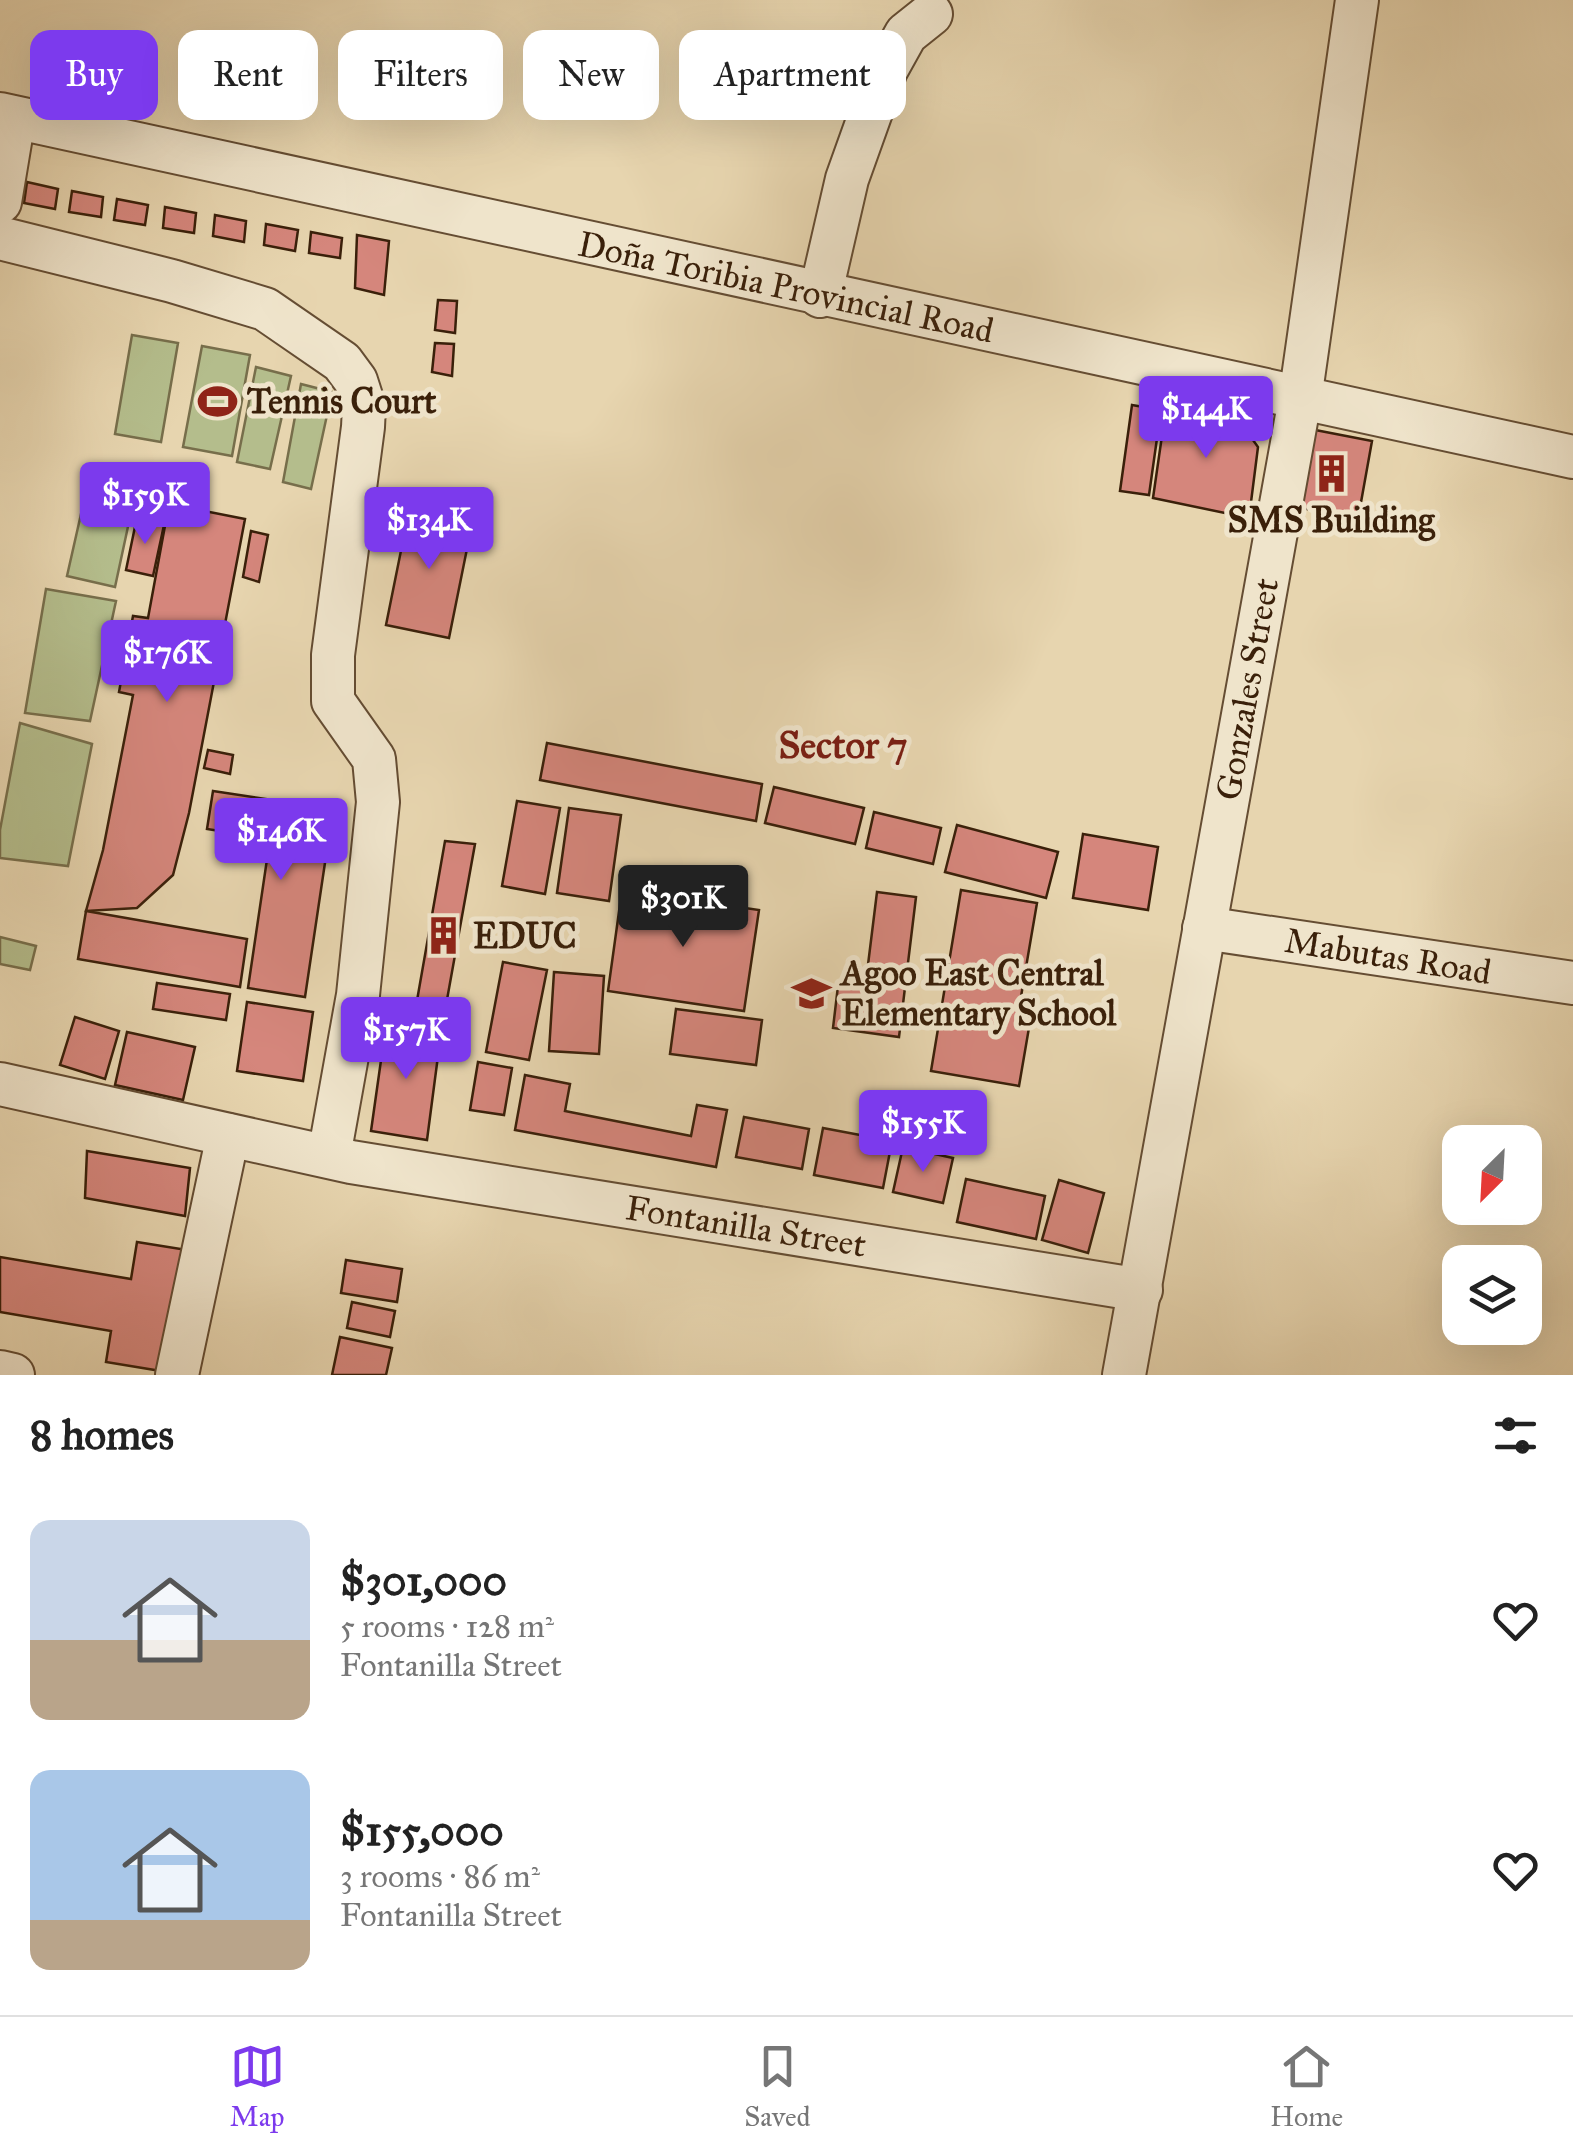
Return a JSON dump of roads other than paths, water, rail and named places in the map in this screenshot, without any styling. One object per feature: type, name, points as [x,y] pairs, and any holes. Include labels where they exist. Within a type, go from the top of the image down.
[{"type":"street","name":"Gonzales Street","points":[[1124,1375],[1300,399],[1357,0]]},
{"type":"street","points":[[820,296],[848,179],[886,70],[906,34],[930,14]]},
{"type":"street","name":"Doña Toribia Provincial Road","points":[[7,116],[1573,458]]},
{"type":"street","points":[[0,202],[7,116]]},
{"type":"street","points":[[0,238],[265,309],[342,362],[356,381],[364,406],[364,427],[333,654],[332,701],[374,759],[378,802],[340,1159]]},
{"type":"street","name":"Mabutas Road","points":[[1204,928],[1573,984]]},
{"type":"street","name":"Fontanilla Street","points":[[0,1084],[340,1159],[1141,1290]]},
{"type":"street","points":[[177,1375],[228,1135]]},
{"type":"street","points":[[0,1372],[13,1375]]},
{"type":"place","name":"Tennis Court","points":[[217,401]]},
{"type":"place","name":"SMS Building","points":[[1331,473]]},
{"type":"place","name":"EDUC","points":[[443,936]]},
{"type":"place","name":"Agoo East Central Elementary School","points":[[811,993]]},
{"type":"district","name":"Sector 7","points":[[843,745]]}]
